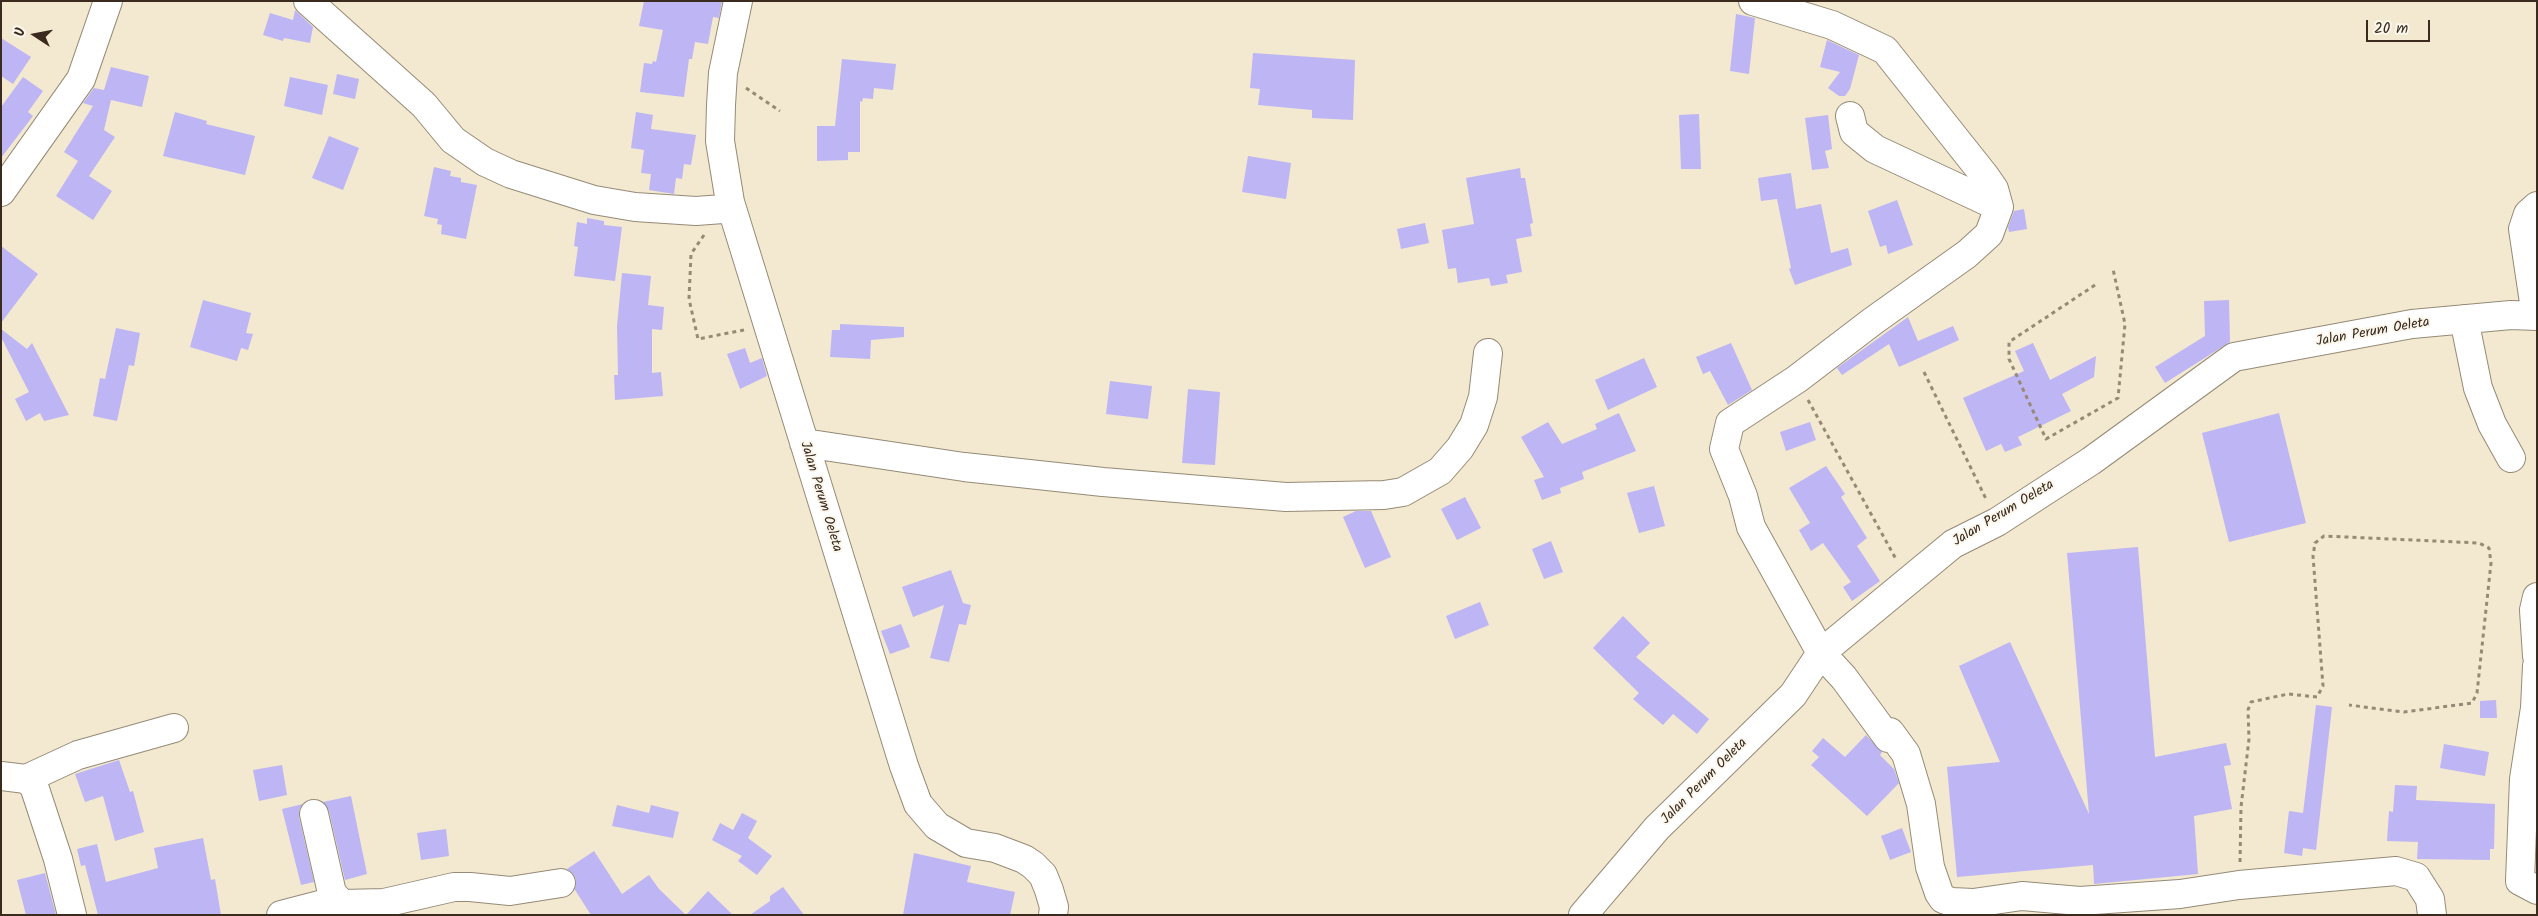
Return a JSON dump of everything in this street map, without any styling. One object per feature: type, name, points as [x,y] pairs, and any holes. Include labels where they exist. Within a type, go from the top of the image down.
[{"type":"street","points":[[1,192],[81,78],[108,1]]},
{"type":"street","points":[[308,1],[424,105],[453,140],[486,162],[511,174],[594,200],[636,207],[696,211],[726,206]]},
{"type":"street","name":"Jalan Perum Oeleta","points":[[738,1],[723,73],[720,141],[726,206],[768,322],[893,733],[918,804],[937,826],[966,843],[995,848],[1024,858],[1034,865],[1043,876],[1049,890],[1054,907],[1053,915]]},
{"type":"street","points":[[1753,1],[1832,25],[1886,50],[1985,176],[1994,189],[1999,207],[1989,234],[1967,254],[1873,321],[1797,379],[1730,423],[1724,449],[1743,496],[1751,527],[1821,653],[1844,678],[1888,738],[1890,732],[1906,754],[1921,804],[1930,867],[1939,894],[1943,899],[1952,902],[1973,903],[2022,896],[2078,908],[2239,885],[2405,872],[2416,877],[2423,886],[2430,899],[2432,915]]},
{"type":"street","points":[[1850,116],[1854,132],[1875,148],[1999,207]]},
{"type":"street","points":[[2536,316],[2523,229],[2528,214],[2537,206]]},
{"type":"street","name":"Jalan Perum Oeleta","points":[[1583,915],[1657,828],[1793,695],[1821,653],[1953,544],[1997,522],[2091,460],[2234,357],[2412,324],[2512,315],[2536,316]]},
{"type":"street","points":[[2464,319],[2478,388],[2492,424],[2511,458]]},
{"type":"street","points":[[804,443],[964,467],[1112,482],[1286,497],[1384,495],[1403,492],[1440,471],[1460,448],[1474,425],[1483,397],[1488,354]]},
{"type":"street","points":[[2537,597],[2534,610],[2537,656]]},
{"type":"street","points":[[2537,666],[2535,708],[2524,779],[2520,881],[2537,890]]},
{"type":"street","points":[[14,777],[78,755],[174,728]]},
{"type":"street","points":[[14,777],[34,786],[72,915]]},
{"type":"street","points":[[314,814],[332,893],[342,904]]},
{"type":"street","points":[[282,915],[327,903],[384,903],[470,886],[510,891],[561,883]]},
{"type":"path","points":[[723,73],[780,111]]},
{"type":"path","points":[[726,206],[691,254],[689,299],[698,339],[744,330],[768,322]]},
{"type":"path","points":[[2095,285],[2009,342],[2009,359],[2046,439],[2118,398],[2125,324],[2113,269]]},
{"type":"path","points":[[1924,372],[1997,522]]},
{"type":"path","points":[[1797,379],[1908,581]]},
{"type":"path","points":[[2239,885],[2241,807],[2250,739],[2248,710],[2250,702],[2288,694],[2317,697],[2323,686],[2313,556],[2315,543],[2324,536],[2479,543],[2489,548],[2491,563],[2477,694],[2472,703],[2404,712],[2349,706]]},
{"type":"building","points":[[644,1],[722,1],[719,18],[713,17],[708,44],[695,42],[692,59],[689,59],[684,97],[640,92],[644,63],[652,64],[653,61],[656,62],[663,30],[639,26]]},
{"type":"building","points":[[295,10],[313,27],[310,43],[284,38],[283,41],[263,35],[270,13],[293,20]]},
{"type":"building","points":[[1736,14],[1755,18],[1749,74],[1730,71]]},
{"type":"building","points":[[1,38],[31,57],[13,84],[1,76]]},
{"type":"building","points":[[1827,40],[1859,55],[1850,89],[1845,96],[1839,96],[1828,88],[1840,72],[1820,67]]},
{"type":"building","points":[[1253,53],[1355,60],[1353,120],[1312,118],[1312,110],[1258,105],[1260,89],[1250,88]]},
{"type":"building","points":[[842,59],[896,64],[893,90],[874,88],[873,99],[863,98],[862,102],[860,101],[860,152],[848,152],[848,160],[817,161],[817,126],[835,126]]},
{"type":"building","points":[[111,67],[149,76],[142,107],[111,100],[104,130],[115,137],[89,176],[112,191],[93,220],[56,196],[78,161],[64,152],[93,106],[83,103],[94,88],[104,90]]},
{"type":"building","points":[[337,74],[359,79],[355,99],[333,94]]},
{"type":"building","points":[[23,77],[43,91],[28,112],[33,116],[1,158],[1,107]]},
{"type":"building","points":[[290,77],[328,85],[322,115],[284,106]]},
{"type":"building","points":[[175,112],[207,121],[206,124],[255,136],[245,175],[163,156]]},
{"type":"building","points":[[636,112],[653,115],[651,129],[696,135],[691,165],[684,164],[682,179],[676,178],[674,194],[649,190],[651,174],[641,173],[644,150],[631,148]]},
{"type":"building","points":[[1699,114],[1701,169],[1681,169],[1679,115]]},
{"type":"building","points":[[1828,115],[1832,149],[1825,151],[1829,168],[1812,170],[1805,118]]},
{"type":"building","points":[[329,136],[359,148],[343,190],[312,178]]},
{"type":"building","points":[[1248,156],[1291,163],[1286,199],[1242,192]]},
{"type":"building","points":[[434,167],[451,171],[450,176],[461,178],[461,182],[477,185],[466,239],[441,234],[442,225],[437,224],[438,219],[424,216]]},
{"type":"building","points":[[1520,168],[1521,178],[1525,178],[1533,223],[1530,224],[1532,236],[1516,239],[1522,272],[1506,275],[1508,283],[1491,286],[1489,278],[1458,283],[1456,268],[1448,269],[1442,230],[1474,224],[1466,178]]},
{"type":"building","points":[[1791,173],[1796,209],[1821,204],[1831,253],[1848,248],[1852,265],[1795,285],[1789,269],[1791,268],[1777,199],[1761,201],[1758,178]]},
{"type":"building","points":[[1897,200],[1913,245],[1888,254],[1886,245],[1880,247],[1868,211]]},
{"type":"building","points":[[2024,209],[2027,229],[2009,232],[2008,227],[2014,211]]},
{"type":"building","points":[[587,218],[604,221],[604,225],[622,227],[615,281],[574,276],[578,247],[574,246],[577,222],[587,224]]},
{"type":"building","points":[[1425,223],[1429,243],[1401,249],[1397,229]]},
{"type":"building","points":[[1,246],[38,274],[1,323]]},
{"type":"building","points":[[622,273],[651,276],[648,305],[664,307],[662,330],[652,329],[652,373],[661,372],[663,396],[615,400],[614,375],[618,375],[617,326]]},
{"type":"building","points":[[203,300],[251,313],[246,333],[253,334],[248,350],[241,348],[237,361],[190,347]]},
{"type":"building","points":[[2229,300],[2230,342],[2165,383],[2155,367],[2205,336],[2204,301]]},
{"type":"building","points":[[1908,317],[1918,341],[1953,326],[1959,340],[1899,367],[1889,344],[1842,375],[1837,368]]},
{"type":"building","points":[[840,324],[904,327],[904,337],[871,340],[870,359],[830,357],[832,330],[840,330]]},
{"type":"building","points":[[116,328],[140,333],[134,366],[129,365],[117,421],[93,416],[100,378],[105,379]]},
{"type":"building","points":[[1,329],[27,349],[32,343],[69,415],[44,421],[40,413],[26,421],[15,399],[29,392],[1,337]]},
{"type":"building","points":[[1731,343],[1752,390],[1728,405],[1710,371],[1703,374],[1696,357]]},
{"type":"building","points":[[2033,343],[2050,380],[2096,356],[2094,377],[2062,394],[2071,411],[2018,437],[2022,445],[2005,452],[2001,444],[1986,451],[1963,398],[2024,371],[2015,351]]},
{"type":"building","points":[[745,348],[750,363],[762,358],[767,376],[740,389],[727,354]]},
{"type":"building","points":[[1644,358],[1657,387],[1608,410],[1595,380]]},
{"type":"building","points":[[1110,381],[1152,386],[1148,419],[1106,414]]},
{"type":"building","points":[[1188,389],[1220,392],[1215,465],[1182,463]]},
{"type":"building","points":[[1619,413],[1636,451],[1582,472],[1584,479],[1560,488],[1561,493],[1542,500],[1534,480],[1544,477],[1521,437],[1548,422],[1562,444],[1597,429],[1595,424]]},
{"type":"building","points":[[2279,413],[2306,523],[2229,542],[2202,433]]},
{"type":"building","points":[[1810,422],[1816,440],[1786,451],[1780,432]]},
{"type":"building","points":[[1826,466],[1845,494],[1841,497],[1867,538],[1857,546],[1880,581],[1852,601],[1843,587],[1851,582],[1823,543],[1811,551],[1799,530],[1810,523],[1789,488]]},
{"type":"building","points":[[1654,486],[1665,526],[1639,533],[1627,493]]},
{"type":"building","points":[[1465,497],[1481,528],[1457,540],[1441,509]]},
{"type":"building","points":[[1356,511],[1371,511],[1391,557],[1365,568],[1343,517]]},
{"type":"building","points":[[1551,541],[1563,572],[1544,579],[1532,549]]},
{"type":"building","points":[[2138,547],[2155,757],[2226,743],[2231,765],[2224,766],[2232,809],[2194,816],[2198,874],[2094,884],[2093,865],[1957,877],[1947,767],[2000,762],[1959,666],[2010,642],[2089,814],[2067,553]]},
{"type":"building","points":[[951,570],[963,603],[971,605],[966,625],[959,624],[949,662],[930,658],[944,605],[913,617],[902,587]]},
{"type":"building","points":[[1480,602],[1489,625],[1455,639],[1446,616]]},
{"type":"building","points":[[1623,616],[1650,643],[1636,657],[1709,719],[1697,734],[1673,714],[1663,725],[1633,699],[1639,693],[1593,648]]},
{"type":"building","points":[[901,624],[910,647],[890,654],[881,631]]},
{"type":"building","points":[[2496,700],[2497,718],[2480,718],[2480,701]]},
{"type":"building","points":[[2316,705],[2332,707],[2316,850],[2303,848],[2302,856],[2284,853],[2289,811],[2303,813]]},
{"type":"building","points":[[1866,735],[1882,752],[1880,755],[1894,769],[1899,783],[1867,816],[1811,765],[1819,757],[1812,751],[1823,738],[1845,757]]},
{"type":"building","points":[[2444,744],[2489,752],[2485,776],[2440,768]]},
{"type":"building","points":[[119,760],[130,792],[133,791],[144,832],[115,841],[103,796],[85,802],[75,774]]},
{"type":"building","points":[[282,765],[287,795],[259,801],[253,770]]},
{"type":"building","points":[[2395,785],[2417,786],[2416,800],[2495,804],[2494,849],[2490,849],[2490,860],[2417,859],[2418,842],[2387,841],[2389,811],[2393,812]]},
{"type":"building","points":[[351,796],[367,874],[345,880],[329,811],[323,802]]},
{"type":"building","points":[[303,804],[299,810],[299,817],[314,882],[301,885],[282,809]]},
{"type":"building","points":[[617,805],[649,813],[651,805],[679,812],[673,838],[612,826]]},
{"type":"building","points":[[742,813],[757,821],[748,838],[772,856],[757,875],[738,861],[742,856],[712,840],[720,823],[733,830]]},
{"type":"building","points":[[1902,828],[1911,852],[1890,860],[1881,836]]},
{"type":"building","points":[[446,829],[449,856],[421,860],[417,833]]},
{"type":"building","points":[[203,838],[211,880],[215,879],[221,915],[98,915],[85,865],[81,866],[77,849],[97,844],[106,882],[158,868],[154,848]]},
{"type":"building","points":[[594,851],[622,894],[649,875],[659,889],[686,915],[591,915],[575,890],[576,880],[573,874],[567,869]]},
{"type":"building","points":[[914,853],[971,866],[967,882],[1015,892],[1010,915],[903,915]]},
{"type":"building","points":[[45,873],[56,915],[26,915],[17,880]]},
{"type":"building","points":[[783,887],[804,915],[750,915],[770,901],[770,896]]},
{"type":"building","points":[[708,891],[733,915],[686,915]]}]
